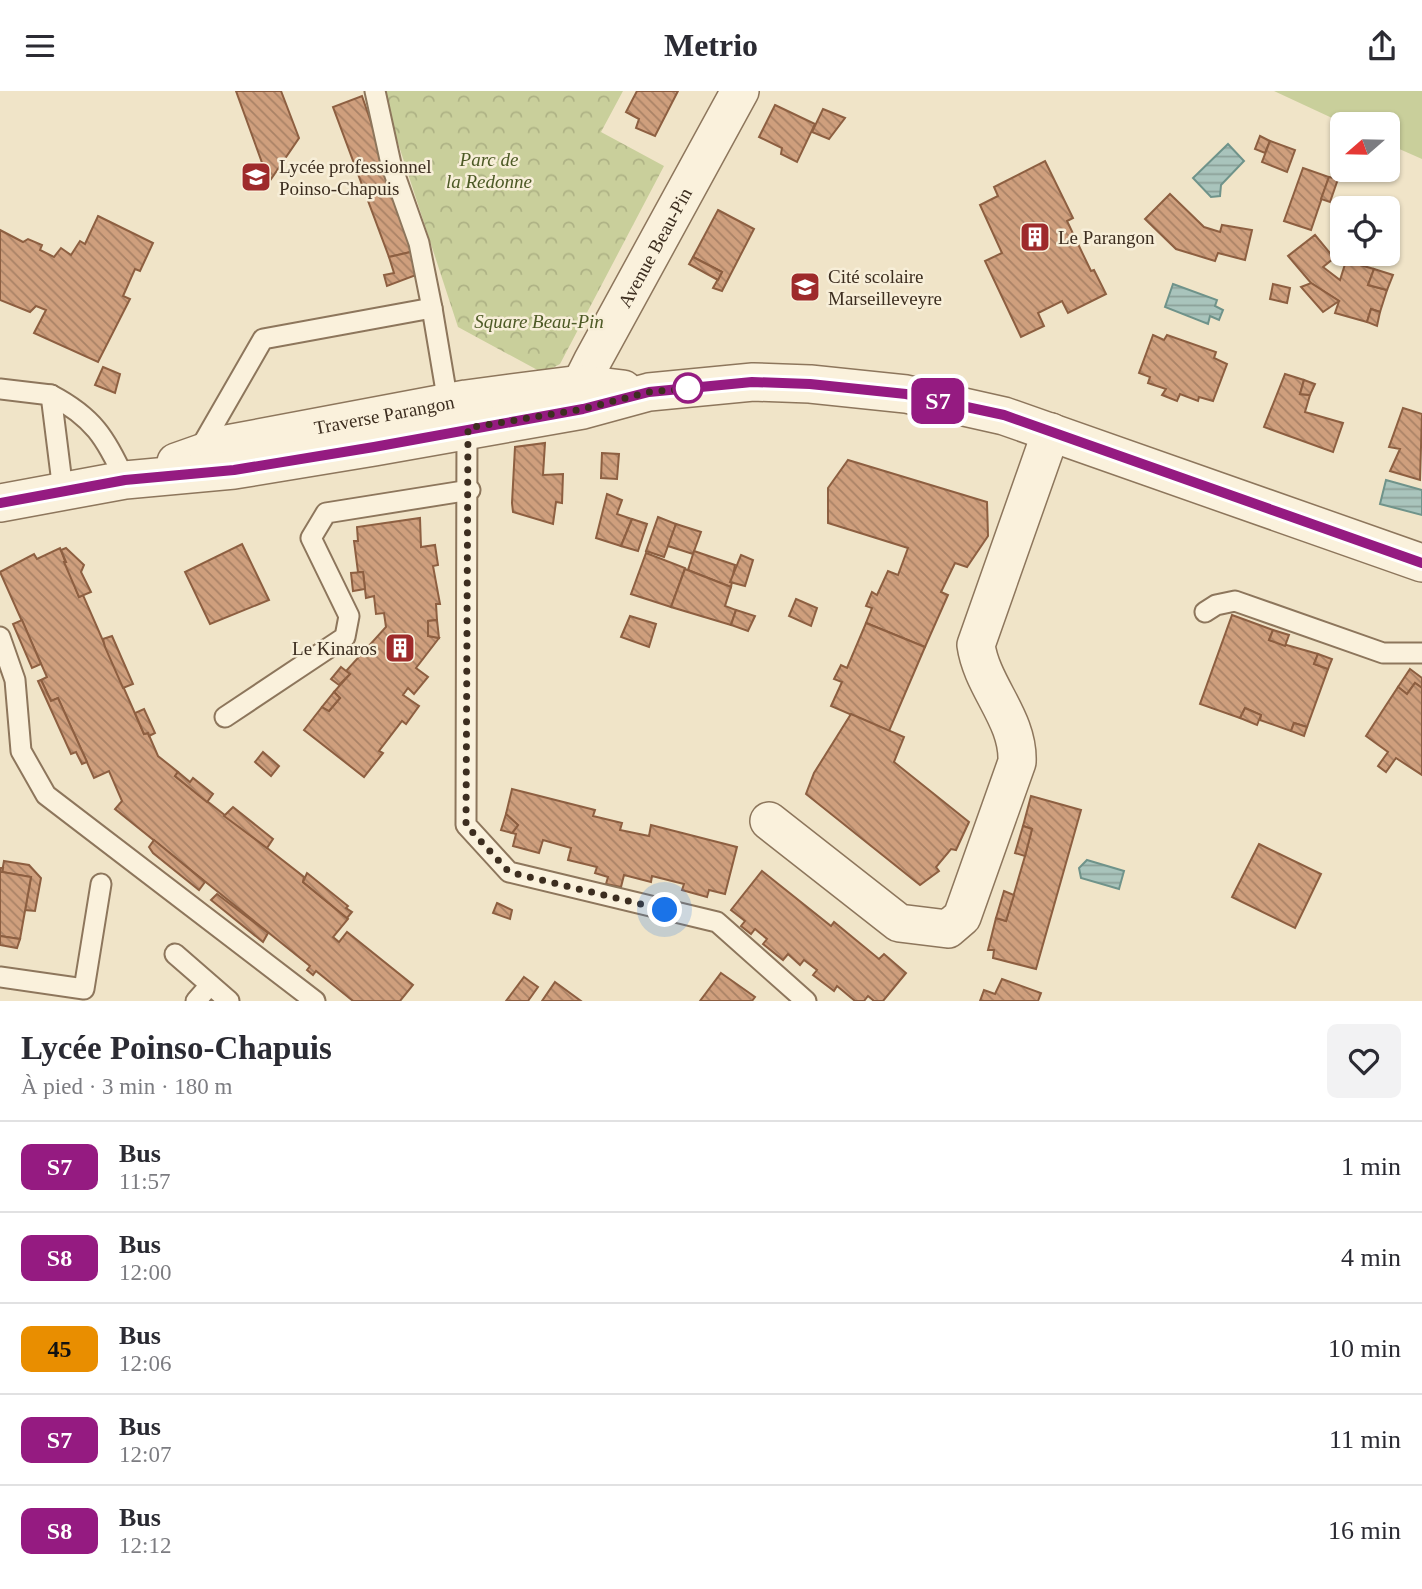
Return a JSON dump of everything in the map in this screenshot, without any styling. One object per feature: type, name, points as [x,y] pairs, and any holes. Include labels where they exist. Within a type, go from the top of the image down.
[{"type":"street","name":"Avenue Beau-Pin","points":[[582,397],[740,91]]},
{"type":"street","name":"Traverse Parangon","points":[[125,480],[227,444],[461,410],[752,382],[810,384],[906,394],[1004,415],[1422,563]]},
{"type":"street","name":"Traverse Parangon","points":[[0,503],[125,480],[234,470],[461,410]]},
{"type":"street","points":[[769,821],[899,923],[948,929],[961,917],[1017,762],[1018,745],[979,665],[976,645],[1051,432]]},
{"type":"lane","points":[[374,91],[391,163],[419,243],[432,309],[461,410],[470,490],[464,757],[466,825],[509,872],[717,922],[806,1001]]},
{"type":"lane","points":[[196,455],[263,339],[432,309]]},
{"type":"lane","points":[[0,389],[51,395],[71,405],[107,440],[125,480]]},
{"type":"lane","points":[[51,395],[63,491]]},
{"type":"lane","points":[[225,717],[345,636],[349,616],[312,538],[326,513],[470,490]]},
{"type":"lane","points":[[1205,612],[1216,605],[1235,601],[1383,653],[1422,653]]},
{"type":"lane","points":[[0,637],[15,680],[21,751],[46,795],[316,1001]]},
{"type":"lane","points":[[0,977],[84,989],[102,884]]},
{"type":"lane","points":[[175,954],[229,1001]]},
{"type":"lane","points":[[196,1001],[210,985]]},
{"type":"green space","name":"Parc de la Redonne","points":[[381,91],[623,91],[601,132],[664,166],[560,364],[543,373],[458,327]]},
{"type":"green space","points":[[1274,91],[1422,91],[1422,159],[1400,149],[1400,112],[1330,112],[1330,117]]},
{"type":"water","points":[[1228,144],[1244,161],[1221,185],[1220,196],[1211,197],[1193,178]]},
{"type":"water","points":[[1173,284],[1217,300],[1215,306],[1223,310],[1219,320],[1210,316],[1208,324],[1165,307]]},
{"type":"water","points":[[1386,480],[1422,490],[1422,515],[1380,504]]},
{"type":"water","points":[[1087,860],[1124,871],[1119,889],[1081,878],[1079,868]]},
{"type":"building","points":[[236,91],[281,91],[299,138],[269,182]]},
{"type":"building","points":[[637,91],[678,91],[655,136],[636,128],[639,119],[626,112]]},
{"type":"building","points":[[362,96],[415,251],[389,257],[333,107]]},
{"type":"building","points":[[775,105],[815,124],[797,162],[781,154],[782,148],[759,137]]},
{"type":"building","points":[[823,109],[845,118],[829,139],[812,132]]},
{"type":"building","points":[[1260,136],[1270,141],[1265,153],[1255,149]]},
{"type":"building","points":[[1270,141],[1295,150],[1287,172],[1262,162]]},
{"type":"building","name":"Le Parangon","points":[[1045,161],[1073,218],[1067,221],[1091,271],[1094,270],[1106,294],[1068,313],[1062,301],[1038,313],[1044,326],[1021,337],[985,261],[1002,253],[980,205],[998,196],[994,187]]},
{"type":"building","points":[[1303,168],[1329,177],[1311,230],[1284,221]]},
{"type":"building","points":[[1330,177],[1330,182],[1337,182],[1330,202],[1321,199]]},
{"type":"building","points":[[1170,194],[1204,227],[1220,232],[1222,225],[1252,230],[1245,260],[1218,253],[1215,261],[1176,249],[1145,219]]},
{"type":"building","points":[[718,210],[754,229],[722,291],[713,288],[722,272],[693,257]]},
{"type":"building","points":[[98,216],[153,243],[140,271],[135,269],[123,296],[130,299],[98,362],[34,333],[46,310],[36,306],[30,312],[0,300],[0,230],[23,242],[28,239],[42,245],[40,250],[54,257],[61,248],[71,255],[80,241],[85,244]]},
{"type":"building","points":[[1315,235],[1330,253],[1330,261],[1323,267],[1340,280],[1344,266],[1374,269],[1368,285],[1387,290],[1380,312],[1371,309],[1367,322],[1335,313],[1339,301],[1311,283],[1288,256]]},
{"type":"building","points":[[415,251],[424,272],[387,286],[384,275],[394,273],[389,257]]},
{"type":"building","points":[[693,257],[722,272],[718,280],[689,264]]},
{"type":"building","points":[[1374,269],[1393,275],[1387,290],[1368,285]]},
{"type":"building","points":[[1311,283],[1339,301],[1323,312],[1301,287]]},
{"type":"building","points":[[1273,284],[1290,288],[1287,303],[1270,299]]},
{"type":"building","points":[[1371,309],[1380,312],[1377,326],[1367,322]]},
{"type":"building","points":[[1153,335],[1164,340],[1167,335],[1216,352],[1214,358],[1227,364],[1213,401],[1199,397],[1198,401],[1180,394],[1177,401],[1162,395],[1166,389],[1148,383],[1150,377],[1139,373]]},
{"type":"building","points":[[103,367],[120,374],[115,393],[95,385]]},
{"type":"building","points":[[1285,374],[1304,380],[1300,394],[1310,395],[1305,412],[1343,423],[1333,452],[1264,427]]},
{"type":"building","points":[[1304,380],[1315,384],[1310,395],[1300,394]]},
{"type":"building","points":[[1403,408],[1422,414],[1420,480],[1390,471],[1400,449],[1389,447]]},
{"type":"building","points":[[545,443],[543,475],[563,474],[562,503],[556,502],[553,524],[513,512],[512,503],[515,447]]},
{"type":"building","points":[[602,453],[619,454],[617,479],[601,478]]},
{"type":"building","points":[[848,460],[987,502],[988,536],[967,567],[955,563],[941,592],[948,595],[925,647],[866,623],[872,608],[866,606],[872,592],[877,595],[888,571],[898,575],[908,548],[828,523],[828,488]]},
{"type":"building","points":[[607,494],[622,500],[617,514],[632,519],[621,546],[596,538]]},
{"type":"building","points":[[658,517],[676,524],[664,557],[646,551]]},
{"type":"building","name":"Le Kinaros","points":[[420,518],[421,547],[435,545],[438,565],[433,566],[440,604],[436,604],[437,620],[428,621],[428,636],[439,638],[416,668],[428,677],[414,694],[408,688],[403,695],[419,706],[406,724],[402,721],[379,751],[383,753],[364,777],[304,730],[322,707],[329,711],[340,698],[334,692],[350,674],[346,671],[386,627],[384,613],[376,614],[374,596],[366,598],[363,572],[358,572],[354,541],[358,541],[357,527]]},
{"type":"building","points":[[632,519],[647,524],[638,551],[621,546]]},
{"type":"building","points":[[676,524],[701,532],[693,554],[668,546]]},
{"type":"building","points":[[242,544],[269,600],[210,624],[185,572]]},
{"type":"building","points":[[60,548],[79,597],[83,595],[144,734],[148,733],[158,756],[178,772],[175,776],[304,877],[303,882],[348,919],[333,937],[339,942],[347,932],[413,985],[400,1001],[353,1001],[316,971],[313,975],[307,970],[310,966],[115,809],[122,801],[109,771],[94,778],[58,698],[51,701],[41,680],[47,677],[0,572],[34,554],[37,559]]},
{"type":"building","points":[[66,548],[84,565],[81,572],[91,592],[79,597],[64,562],[61,550]]},
{"type":"building","points":[[694,551],[735,565],[731,587],[688,570]]},
{"type":"building","points":[[646,553],[685,568],[671,607],[631,594]]},
{"type":"building","points":[[741,555],[753,560],[745,586],[730,582]]},
{"type":"building","points":[[685,569],[731,587],[725,606],[736,610],[731,625],[671,607]]},
{"type":"building","points":[[363,572],[365,589],[353,591],[351,573]]},
{"type":"building","points":[[796,599],[817,608],[811,626],[789,616]]},
{"type":"building","points":[[736,610],[755,616],[748,631],[731,625]]},
{"type":"building","points":[[1232,615],[1273,630],[1269,640],[1318,654],[1314,664],[1328,669],[1307,727],[1294,723],[1291,731],[1260,720],[1261,715],[1245,708],[1240,718],[1200,704]]},
{"type":"building","points":[[630,616],[656,624],[649,647],[621,637]]},
{"type":"building","points":[[22,620],[41,664],[32,668],[13,624]]},
{"type":"building","points":[[437,620],[439,638],[428,636],[428,621]]},
{"type":"building","points":[[866,623],[925,647],[889,731],[831,706],[842,682],[834,679],[841,665],[847,668]]},
{"type":"building","points":[[1273,630],[1289,635],[1285,646],[1269,640]]},
{"type":"building","points":[[112,636],[133,684],[123,688],[103,639]]},
{"type":"building","points":[[1318,654],[1332,659],[1328,669],[1314,664]]},
{"type":"building","points":[[341,667],[350,674],[339,685],[331,679]]},
{"type":"building","points":[[1410,669],[1422,678],[1422,688],[1415,683],[1407,694],[1398,687]]},
{"type":"building","points":[[41,680],[51,701],[58,698],[87,762],[82,764],[76,752],[71,754],[38,681]]},
{"type":"building","points":[[1415,683],[1422,688],[1422,775],[1396,758],[1386,772],[1378,766],[1388,752],[1366,736],[1398,687],[1407,694]]},
{"type":"building","points":[[334,692],[340,698],[329,711],[322,707]]},
{"type":"building","points":[[1245,708],[1261,715],[1257,725],[1240,718]]},
{"type":"building","points":[[144,709],[155,733],[149,736],[148,733],[144,734],[135,713]]},
{"type":"building","points":[[851,714],[904,737],[894,762],[969,822],[956,850],[951,849],[936,867],[939,871],[920,885],[806,794],[814,773]]},
{"type":"building","points":[[1294,723],[1307,727],[1304,736],[1291,731]]},
{"type":"building","points":[[263,752],[279,766],[271,776],[255,762]]},
{"type":"building","points":[[178,772],[190,782],[193,778],[213,794],[207,802],[175,776]]},
{"type":"building","points":[[512,789],[595,810],[593,816],[622,823],[620,830],[649,836],[651,825],[737,847],[725,894],[709,890],[707,897],[682,890],[684,884],[652,876],[651,882],[624,875],[621,887],[606,884],[608,877],[595,873],[597,867],[568,860],[571,848],[543,840],[539,853],[513,846],[516,834],[512,833],[518,825],[506,814]]},
{"type":"building","points":[[1031,796],[1081,810],[1036,969],[993,958],[994,950],[988,950],[996,918],[1006,921],[1025,856],[1032,829],[1023,826]]},
{"type":"building","points":[[233,807],[273,839],[267,848],[224,816]]},
{"type":"building","points":[[506,814],[518,825],[512,833],[501,830]]},
{"type":"building","points":[[1023,826],[1032,829],[1025,856],[1015,853]]},
{"type":"building","points":[[154,840],[205,882],[199,890],[153,853],[149,847]]},
{"type":"building","points":[[1259,844],[1321,874],[1295,928],[1232,897]]},
{"type":"building","points":[[4,861],[29,865],[41,878],[35,911],[25,910],[31,877],[2,872]]},
{"type":"building","points":[[0,868],[3,868],[2,872],[31,877],[20,939],[0,936]]},
{"type":"building","points":[[762,871],[831,926],[834,922],[879,959],[884,954],[906,973],[883,1001],[874,1001],[868,996],[864,1001],[855,1001],[837,986],[834,991],[813,975],[817,970],[804,960],[800,965],[788,954],[783,960],[763,944],[767,939],[755,929],[751,934],[741,926],[745,921],[731,910]]},
{"type":"building","points":[[307,873],[348,906],[346,908],[352,912],[347,918],[303,882]]},
{"type":"building","points":[[1004,891],[1014,895],[1006,921],[996,918]]},
{"type":"building","points":[[217,894],[268,933],[263,942],[211,900]]},
{"type":"building","points":[[497,903],[512,910],[510,919],[493,913]]},
{"type":"building","points":[[0,936],[20,939],[17,948],[0,945]]},
{"type":"building","points":[[721,973],[755,997],[752,1001],[700,1001]]},
{"type":"building","points":[[524,977],[538,987],[528,1001],[506,1001]]},
{"type":"building","points":[[1002,979],[1041,993],[1038,1001],[980,1001],[984,990],[995,994]]},
{"type":"building","points":[[555,982],[581,1001],[542,1001]]},
{"type":"bus line","name":"S7","points":[[0,503],[125,480],[234,470],[374,447],[583,409],[649,392],[752,382],[810,384],[906,394],[1004,415],[1422,563]]},
{"type":"place","name":"Lycée professionnel Poinso-Chapuis","points":[[256,177]]},
{"type":"place","name":"Le Parangon","points":[[1035,237]]},
{"type":"place","name":"Cité scolaire Marseilleveyre","points":[[805,287]]},
{"type":"place","name":"Le Kinaros","points":[[400,648]]},
{"type":"route","points":[[665,910],[509,872],[466,825],[464,757],[470,490],[468,428],[583,409],[649,392],[693,388],[688,388]]},
{"type":"park label","name":"Square Beau-Pin","points":[[539,321]]}]
